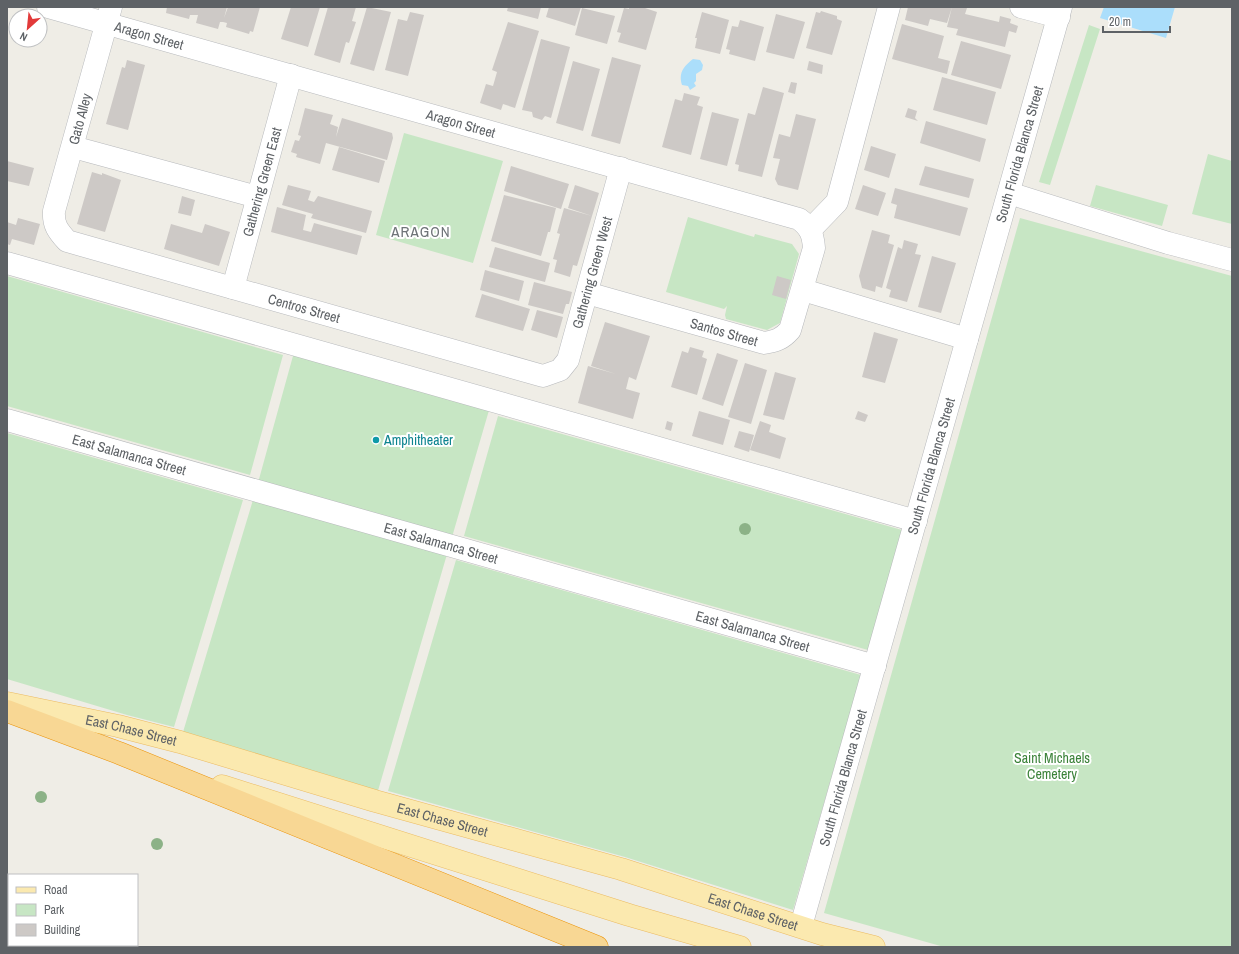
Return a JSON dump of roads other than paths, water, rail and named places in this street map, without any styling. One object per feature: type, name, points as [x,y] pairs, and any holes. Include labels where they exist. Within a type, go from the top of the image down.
[{"type":"highway","name":"East Chase Street","points":[[7,711],[119,753]]},
{"type":"highway","points":[[119,753],[597,947]]},
{"type":"main road","name":"East Chase Street","points":[[7,703],[118,726],[180,742],[375,801],[621,869],[801,926],[874,947]]},
{"type":"main road","name":"East Chase Street","points":[[119,753],[629,915],[740,947]]},
{"type":"street","name":"Aragon Street","points":[[48,7],[109,15],[290,75],[799,219],[810,230]]},
{"type":"street","points":[[889,7],[837,202],[810,230],[813,235],[814,248],[803,290],[967,339]]},
{"type":"street","points":[[1021,7],[1060,12]]},
{"type":"street","name":"South Florida Blanca Street","points":[[801,926],[1060,12]]},
{"type":"street","name":"Gato Alley","points":[[57,230],[53,219],[54,211],[109,15]]},
{"type":"street","name":"Gathering Green East","points":[[233,288],[290,75]]},
{"type":"street","points":[[73,147],[257,197]]},
{"type":"street","name":"Gathering Green West","points":[[556,372],[568,360],[621,168]]},
{"type":"street","points":[[1008,193],[1168,243],[1232,260]]},
{"type":"street","name":"Centros Street","points":[[57,230],[67,240],[233,288],[543,376],[556,372]]},
{"type":"street","points":[[7,263],[916,521]]},
{"type":"street","name":"Santos Street","points":[[587,293],[764,343],[782,338],[790,330],[803,290]]},
{"type":"street","name":"East Salamanca Street","points":[[7,420],[875,666]]},
{"type":"water","points":[[1104,7],[1175,7],[1166,38],[1100,18]]},
{"type":"water","points":[[693,59],[700,60],[703,65],[702,70],[696,74],[696,81],[694,83],[696,86],[690,90],[688,86],[682,85],[681,73],[687,64]]},
{"type":"place","name":"Amphitheater","points":[[376,440]]},
{"type":"district","name":"ARAGON","points":[[421,231]]},
{"type":"park label","name":"Saint Michaels Cemetery","points":[[1052,766]]}]
